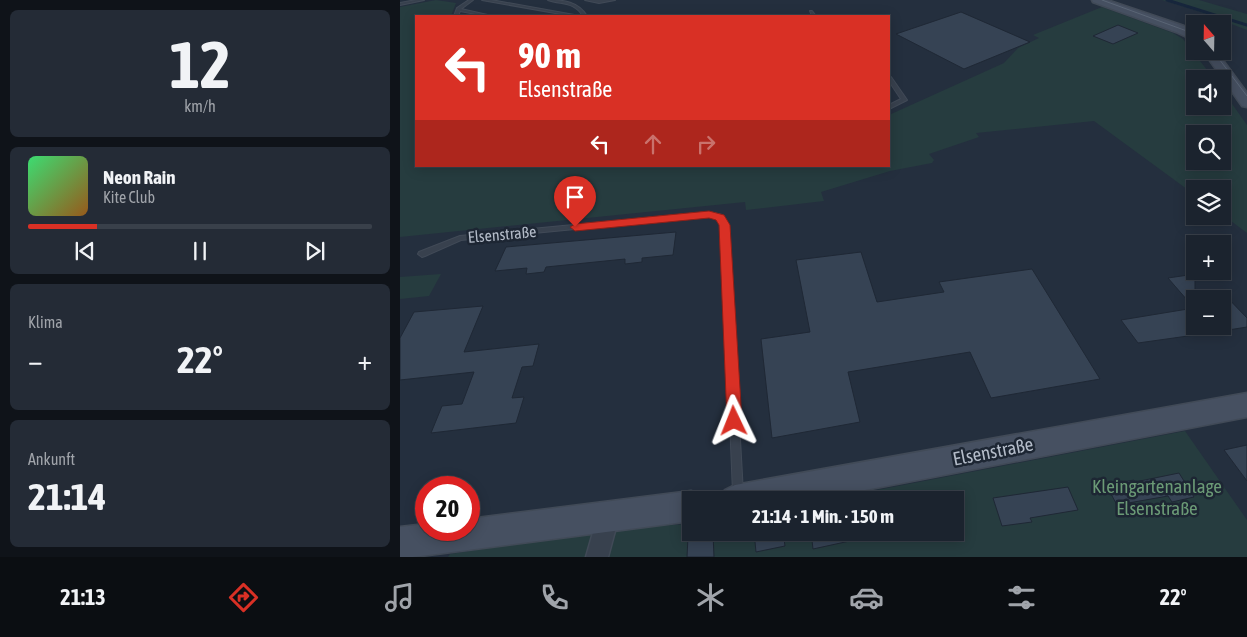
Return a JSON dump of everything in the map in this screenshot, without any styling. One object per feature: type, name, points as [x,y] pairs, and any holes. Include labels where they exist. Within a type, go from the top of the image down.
[{"type":"street","points":[[1097,0],[1186,32]]},
{"type":"street","points":[[1216,60],[1247,103]]},
{"type":"street","name":"Elsenstraße","points":[[785,491],[1247,405]]},
{"type":"street","points":[[400,543],[682,507]]},
{"type":"street","points":[[597,557],[608,516]]},
{"type":"lane","points":[[400,4],[422,0]]},
{"type":"lane","points":[[456,15],[458,9],[471,0]]},
{"type":"lane","points":[[484,0],[572,15]]},
{"type":"lane","points":[[550,0],[573,4],[581,8],[584,15]]},
{"type":"lane","points":[[587,0],[599,2],[613,0]]},
{"type":"lane","points":[[458,9],[485,15]]},
{"type":"lane","points":[[890,79],[904,100],[890,107]]},
{"type":"lane","name":"Elsenstraße","points":[[422,254],[460,238],[709,214],[720,217],[725,225],[737,491]]},
{"type":"green space","points":[[436,0],[456,3],[451,15],[415,15],[415,167],[890,167],[890,115],[1004,63],[1018,48],[1039,38],[1033,35],[1102,7],[1173,33],[1183,39],[1186,43],[1186,60],[1199,60],[1207,70],[1186,70],[1186,115],[1231,115],[1231,102],[1247,125],[1247,233],[1231,221],[1231,180],[1186,180],[1186,188],[1094,121],[976,133],[979,137],[929,154],[934,160],[932,163],[890,171],[821,192],[824,201],[746,210],[745,202],[400,237],[400,7]]},
{"type":"green space","points":[[1162,0],[1199,0],[1247,14],[1247,30],[1231,24],[1231,15],[1210,15]]},
{"type":"green space","points":[[441,274],[429,296],[400,299],[400,277]]},
{"type":"green space","name":"Kleingartenanlage Elsenstraße","points":[[1185,431],[1247,520],[1247,557],[448,557],[450,554],[617,528],[682,524],[682,541],[964,541],[964,491],[872,491]]},
{"type":"building","points":[[961,12],[1030,42],[964,69],[896,34]]},
{"type":"building","points":[[1118,25],[1138,33],[1113,44],[1093,36]]},
{"type":"building","points":[[676,232],[673,255],[642,258],[642,262],[625,264],[625,259],[546,267],[544,272],[526,274],[527,268],[495,271],[506,247]]},
{"type":"building","points":[[861,252],[877,302],[944,292],[939,282],[1032,269],[1100,379],[991,398],[970,352],[848,372],[860,422],[772,438],[761,339],[810,332],[796,260]]},
{"type":"building","points":[[1186,275],[1186,280],[1195,280],[1195,290],[1186,290],[1186,299],[1168,278]]},
{"type":"building","points":[[1231,301],[1247,318],[1247,327],[1231,330]]},
{"type":"building","points":[[483,306],[464,352],[539,344],[533,366],[522,367],[512,398],[524,397],[516,423],[431,433],[442,406],[462,404],[474,372],[400,380],[400,338],[414,312]]},
{"type":"building","points":[[1186,309],[1186,335],[1195,335],[1138,343],[1121,320]]},
{"type":"building","points":[[1247,445],[1247,481],[1224,450]]},
{"type":"building","points":[[1179,473],[1194,497],[1172,502],[1168,496],[1117,505],[1106,485],[1134,480],[1135,482]]},
{"type":"building","points":[[1068,487],[1078,510],[1030,518],[1032,522],[1002,526],[993,498]]},
{"type":"building","points":[[688,541],[713,541],[714,557],[687,557]]},
{"type":"building","points":[[755,541],[784,541],[785,546],[756,552]]},
{"type":"building","points":[[812,541],[850,541],[813,549]]},
{"type":"waterway","points":[[1167,0],[1247,25]]},
{"type":"tram line","points":[[1102,0],[1186,31]]},
{"type":"tram line","points":[[1220,60],[1247,96]]},
{"type":"route","points":[[575,227],[709,214],[720,217],[725,225],[734,421]]}]
